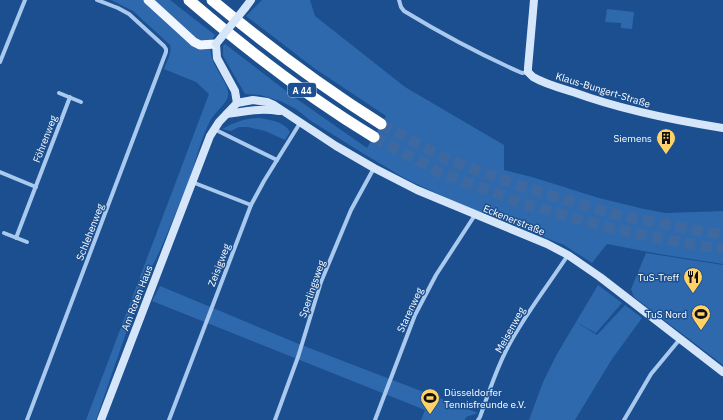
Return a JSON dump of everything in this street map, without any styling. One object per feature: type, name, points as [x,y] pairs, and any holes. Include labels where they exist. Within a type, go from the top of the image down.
[{"type":"highway","points":[[182,0],[200,10]]},
{"type":"highway","name":"A 44","points":[[189,0],[290,82],[342,118],[374,137]]},
{"type":"highway","name":"A 44","points":[[212,0],[319,84],[382,124]]},
{"type":"highway","points":[[223,0],[251,23],[257,36]]},
{"type":"main road","points":[[148,0],[194,42],[200,45],[216,44]]},
{"type":"street","points":[[0,62],[24,0]]},
{"type":"street","name":"Schlehenweg","points":[[27,420],[110,203],[166,49],[130,14],[97,0]]},
{"type":"street","points":[[237,103],[235,91],[217,58],[216,44],[251,0]]},
{"type":"street","name":"Klaus-Bungert-Straße","points":[[399,0],[404,11],[440,33],[481,55],[522,73],[528,72],[536,79],[591,99],[626,109],[668,119],[723,128]]},
{"type":"street","points":[[528,72],[534,0]]},
{"type":"street","points":[[58,93],[81,102]]},
{"type":"street","name":"Föhrenweg","points":[[16,238],[70,97]]},
{"type":"street","name":"Eckenerstraße","points":[[237,103],[247,100],[261,101],[274,105],[300,123],[374,168],[417,190],[547,244],[568,255],[600,277],[723,372]]},
{"type":"street","name":"Am Roten Haus","points":[[101,420],[213,129],[237,103]]},
{"type":"street","name":"Eckenerstraße","points":[[227,114],[249,110],[268,109],[283,112]]},
{"type":"street","name":"Zeisigweg","points":[[169,420],[251,205],[300,123]]},
{"type":"street","points":[[213,129],[277,160]]},
{"type":"street","name":"Sperlingsweg","points":[[275,420],[298,357],[321,282],[351,210],[374,168]]},
{"type":"street","points":[[0,172],[36,187]]},
{"type":"street","points":[[192,182],[251,205]]},
{"type":"street","name":"Starenweg","points":[[375,420],[414,315],[436,275],[475,215]]},
{"type":"street","points":[[4,233],[27,242]]},
{"type":"street","name":"Meisenweg","points":[[478,420],[510,344],[535,302],[568,255]]},
{"type":"street","points":[[624,420],[651,374],[680,339]]},
{"type":"shaded area","points":[[111,0],[170,0],[215,35],[211,44],[213,62],[226,85],[228,92],[227,99],[211,120],[206,131],[187,186],[161,248],[148,274],[96,420],[86,420],[209,94],[196,82],[164,69],[170,54],[170,45],[133,11]]},
{"type":"shaded area","points":[[262,0],[310,0],[315,16],[405,87],[504,145],[504,170],[532,177],[599,198],[665,213],[723,211],[723,264],[607,244],[592,263],[564,245],[457,203],[406,179],[311,121],[296,109],[280,101],[260,95],[245,94],[223,56],[223,46],[225,44],[294,97],[367,148],[386,116],[314,68],[246,16]]},
{"type":"shaded area","points":[[607,9],[634,12],[632,29],[621,28],[621,23],[605,22]]},
{"type":"shaded area","points":[[260,118],[277,122],[285,126],[290,132],[285,140],[265,131],[248,127],[239,127],[231,131],[222,129],[240,121]]},
{"type":"shaded area","name":"TuS Nord","points":[[646,253],[723,265],[723,365],[634,297],[631,289]]},
{"type":"shaded area","points":[[598,285],[622,303],[596,333],[576,322]]},
{"type":"shaded area","points":[[160,286],[299,344],[478,413],[466,417],[465,420],[421,420],[425,410],[152,301]]},
{"type":"shaded area","points":[[625,305],[642,318],[612,359],[575,420],[529,420],[543,382],[557,354],[576,322],[597,335]]},
{"type":"tunnel","points":[[381,124],[448,160],[526,188],[614,214],[703,232],[723,234]]},
{"type":"tunnel","points":[[374,137],[439,172],[522,203],[610,228],[699,246],[723,248]]},
{"type":"place","name":"Siemens","points":[[666,155]]},
{"type":"place","name":"TuS-Treff","points":[[693,294]]},
{"type":"place","name":"TuS Nord","points":[[701,331]]},
{"type":"place","name":"Düsseldorfer Tennisfreunde e.V.","points":[[430,415]]}]
